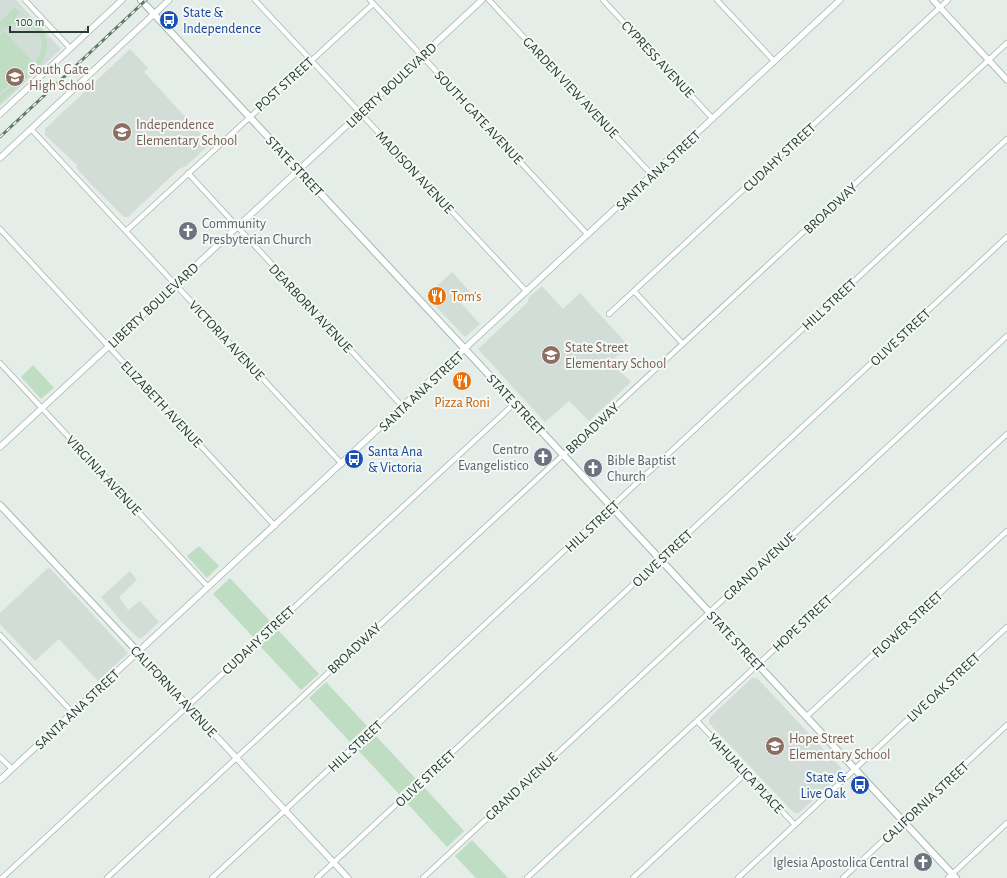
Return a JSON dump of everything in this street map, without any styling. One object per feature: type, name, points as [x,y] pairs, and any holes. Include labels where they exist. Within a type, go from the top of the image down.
[{"type":"main road","name":"STATE STREET","points":[[141,0],[758,664],[904,822],[952,877]]},
{"type":"main road","name":"CALIFORNIA AVENUE","points":[[0,505],[138,652]]},
{"type":"street","points":[[26,0],[70,48]]},
{"type":"street","points":[[0,114],[122,0]]},
{"type":"street","points":[[0,158],[169,0]]},
{"type":"street","name":"MADISON AVENUE","points":[[255,0],[527,292]]},
{"type":"street","name":"LIBERTY BOULEVARD","points":[[0,447],[482,0]]},
{"type":"street","name":"GARDEN VIEW AVENUE","points":[[489,0],[652,175]]},
{"type":"street","name":"CYPRESS AVENUE","points":[[603,0],[713,118]]},
{"type":"street","points":[[717,0],[774,61]]},
{"type":"street","points":[[933,0],[1007,80]]},
{"type":"street","name":"CUDAHY STREET","points":[[610,314],[948,0]]},
{"type":"street","name":"SANTA ANA STREET","points":[[0,780],[527,292],[836,1]]},
{"type":"street","name":"POST STREET","points":[[126,231],[372,2]]},
{"type":"street","name":"SOUTH GATE AVENUE","points":[[372,2],[588,235]]},
{"type":"street","name":"BROADWAY","points":[[107,878],[1007,43]]},
{"type":"street","name":"VICTORIA AVENUE","points":[[31,129],[342,464]]},
{"type":"street","name":"HILL STREET","points":[[212,878],[612,508],[1007,139]]},
{"type":"street","name":"DEARBORN AVENUE","points":[[188,173],[403,407]]},
{"type":"street","name":"ELIZABETH AVENUE","points":[[0,229],[275,526]]},
{"type":"street","name":"OLIVE STREET","points":[[317,878],[1007,237]]},
{"type":"street","points":[[634,291],[683,344]]},
{"type":"street","name":"GRAND AVENUE","points":[[422,878],[1007,336]]},
{"type":"street","name":"VIRGINIA AVENUE","points":[[0,363],[208,587]]},
{"type":"street","name":"CUDAHY STREET","points":[[2,878],[515,403]]},
{"type":"street","name":"HOPE STREET","points":[[528,878],[1007,434]]},
{"type":"street","name":"FLOWER STREET","points":[[806,717],[1007,531]]},
{"type":"street","name":"LIVE OAK STREET","points":[[738,878],[1007,627]]},
{"type":"street","points":[[0,635],[72,713]]},
{"type":"street","name":"CALIFORNIA AVENUE","points":[[138,652],[348,878]]},
{"type":"street","name":"YAHUALICA PLACE","points":[[697,721],[795,825]]},
{"type":"street","name":"CALIFORNIA STREET","points":[[843,878],[1007,725]]},
{"type":"street","points":[[0,757],[12,770]]},
{"type":"street","points":[[633,878],[746,773]]},
{"type":"street","points":[[952,877],[1007,823]]},
{"type":"shaded area","name":"South Gate High School","points":[[0,0],[16,0],[61,49],[0,106]]},
{"type":"shaded area","name":"Independence Elementary School","points":[[130,49],[148,68],[144,72],[210,144],[186,166],[179,169],[128,217],[124,217],[87,180],[76,167],[77,165],[45,135],[45,129]]},
{"type":"shaded area","points":[[452,272],[471,293],[461,303],[480,324],[465,337],[426,296]]},
{"type":"shaded area","name":"State Street Elementary School","points":[[542,286],[563,309],[580,293],[628,345],[611,362],[631,382],[589,421],[569,401],[545,422],[478,349],[528,302],[528,298]]},
{"type":"shaded area","points":[[49,567],[128,653],[98,681],[59,639],[35,661],[0,624],[0,613]]},
{"type":"shaded area","points":[[130,571],[137,580],[119,597],[128,610],[140,601],[159,622],[142,638],[138,638],[120,620],[101,597]]},
{"type":"shaded area","name":"Hope Street Elementary School","points":[[752,678],[757,678],[841,768],[841,774],[799,813],[794,813],[709,723],[710,717]]},
{"type":"green space","points":[[15,7],[19,13],[15,18],[33,23],[44,33],[47,40],[47,48],[40,65],[0,103],[0,96],[36,61],[42,45],[38,32],[32,27],[14,23],[0,32],[0,22]]},
{"type":"green space","points":[[4,31],[33,62],[0,93],[0,35]]},
{"type":"green space","points":[[33,365],[54,388],[41,399],[21,377]]},
{"type":"green space","points":[[199,546],[219,566],[207,578],[187,556]]},
{"type":"green space","points":[[230,578],[270,621],[253,637],[213,594]]},
{"type":"green space","points":[[278,630],[319,674],[301,690],[260,646]]},
{"type":"green space","points":[[326,682],[367,726],[350,742],[309,698]]},
{"type":"green space","points":[[375,735],[416,779],[399,794],[358,750]]},
{"type":"green space","points":[[424,787],[464,831],[447,847],[407,803]]},
{"type":"green space","points":[[472,840],[508,878],[476,878],[455,856]]},
{"type":"railway","points":[[0,137],[146,0]]},
{"type":"place","name":"State & Independence","points":[[169,20]]},
{"type":"place","name":"South Gate High School","points":[[15,77]]},
{"type":"place","name":"Independence Elementary School","points":[[122,132]]},
{"type":"place","name":"Community Presbyterian Church","points":[[188,231]]},
{"type":"place","name":"Tom's","points":[[437,296]]},
{"type":"place","name":"State Street Elementary School","points":[[551,355]]},
{"type":"place","name":"Pizza Roni","points":[[462,381]]},
{"type":"place","name":"Centro Evangelistico","points":[[543,457]]},
{"type":"place","name":"Santa Ana & Victoria","points":[[354,459]]},
{"type":"place","name":"Bible Baptist Church","points":[[593,468]]},
{"type":"place","name":"Hope Street Elementary School","points":[[775,746]]},
{"type":"place","name":"State & Live Oak","points":[[860,785]]},
{"type":"place","name":"Iglesia Apostolica Central","points":[[923,862]]}]
